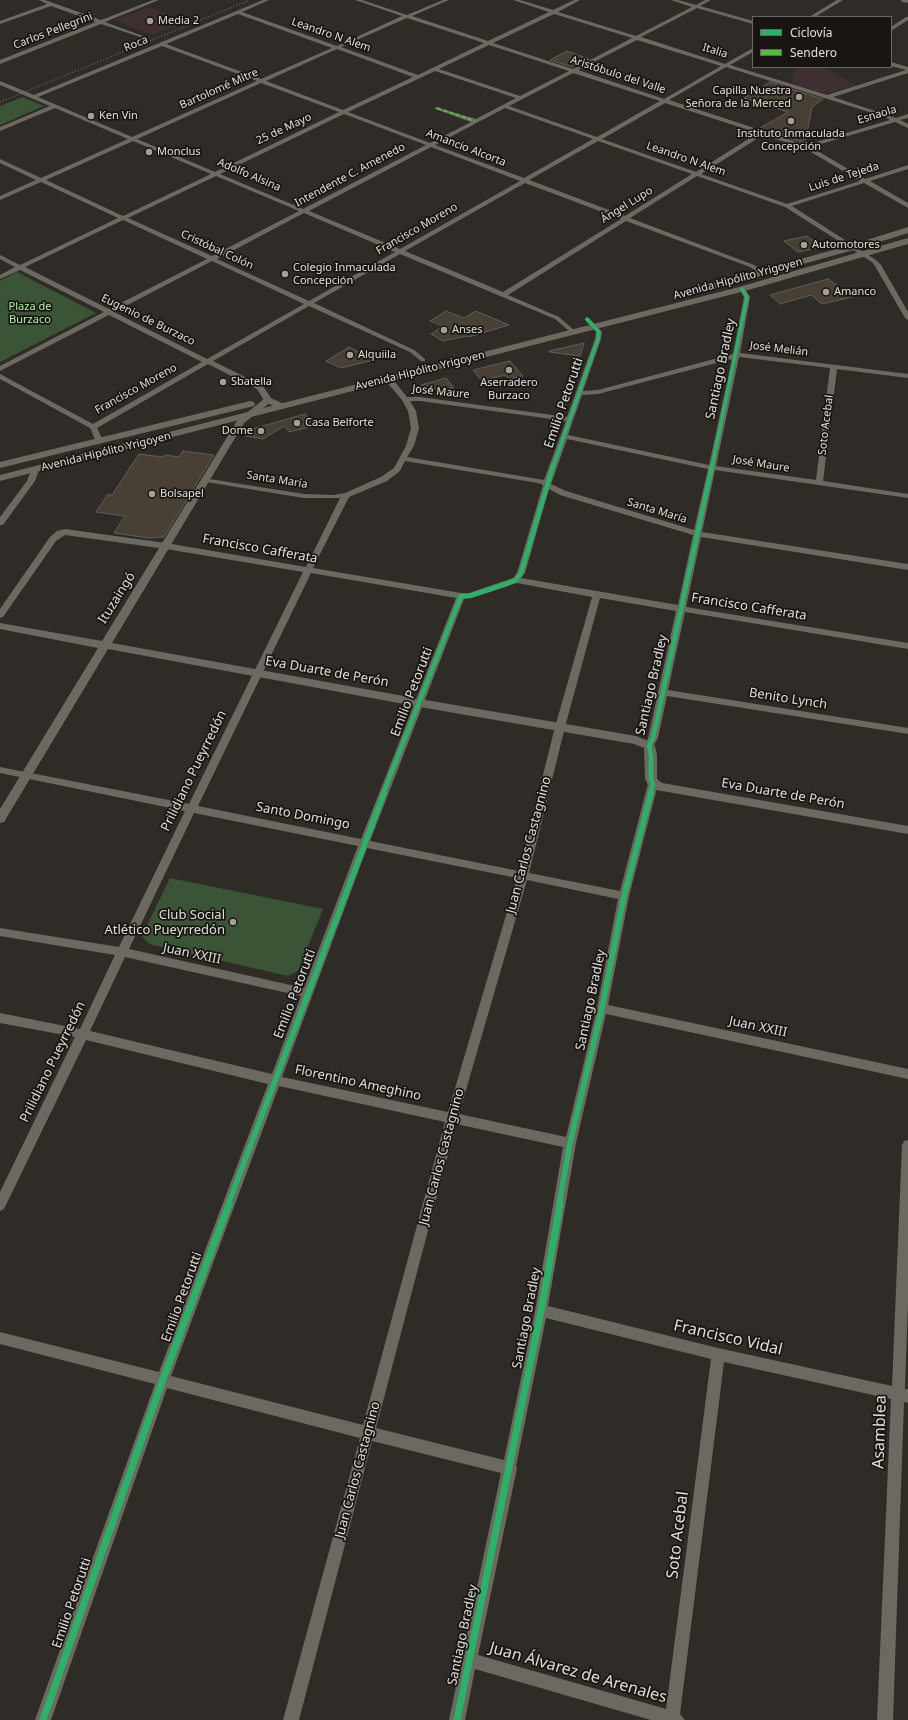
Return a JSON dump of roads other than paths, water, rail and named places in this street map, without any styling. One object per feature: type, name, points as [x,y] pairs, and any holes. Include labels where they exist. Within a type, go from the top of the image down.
[{"type":"main road","name":"Avenida Hipólito Yrigoyen","points":[[0,478],[388,379],[569,328],[587,319],[763,273],[908,230]]},
{"type":"main road","name":"Avenida Hipólito Yrigoyen","points":[[0,465],[268,400],[423,360],[569,328],[595,327],[742,289],[865,255],[908,241]]},
{"type":"street","points":[[41,0],[141,37]]},
{"type":"street","name":"Carlos Pellegrini","points":[[0,62],[157,0]]},
{"type":"street","name":"Roca","points":[[34,97],[267,0]]},
{"type":"street","name":"Aristóbulo del Valle","points":[[357,0],[806,147],[908,206]]},
{"type":"street","name":"Bartolomé Mitre","points":[[0,198],[447,0]]},
{"type":"street","name":"Italia","points":[[515,0],[896,119],[908,126]]},
{"type":"street","name":"25 de Mayo","points":[[0,277],[578,0]]},
{"type":"street","points":[[673,0],[752,23]]},
{"type":"street","name":"Intendente C. Amenedo","points":[[0,369],[709,0]]},
{"type":"street","points":[[813,16],[841,0]]},
{"type":"street","points":[[0,23],[51,4]]},
{"type":"street","name":"Leandro N Alem","points":[[237,12],[419,76]]},
{"type":"street","points":[[892,28],[908,18]]},
{"type":"street","name":"Amancio Alcorta","points":[[162,44],[752,266],[763,273]]},
{"type":"street","name":"Francisco Moreno","points":[[93,427],[752,51]]},
{"type":"street","points":[[892,64],[908,70]]},
{"type":"street","points":[[435,69],[520,98]]},
{"type":"street","points":[[827,97],[908,70]]},
{"type":"street","name":"Adolfo Alsina","points":[[0,83],[134,138],[557,318],[569,328]]},
{"type":"street","points":[[0,129],[55,106]]},
{"type":"street","name":"Leandro N Alem","points":[[504,106],[787,206],[854,247]]},
{"type":"street","points":[[438,108],[475,121]]},
{"type":"street","name":"Esnaola","points":[[806,147],[908,116]]},
{"type":"street","name":"Ángel Lupo","points":[[503,295],[762,133]]},
{"type":"street","name":"Cristóbal Colón","points":[[0,161],[412,351],[423,360]]},
{"type":"street","name":"Luis de Tejeda","points":[[787,206],[908,167]]},
{"type":"street","points":[[854,247],[878,265],[908,318]]},
{"type":"street","name":"Eugenio de Burzaco","points":[[0,257],[108,313],[260,388],[268,400],[281,406]]},
{"type":"street","name":"Santiago Bradley","points":[[457,1720],[510,1468],[570,1143],[602,1008],[624,896],[653,784],[651,779],[651,755],[649,746],[653,738],[736,356],[747,297],[742,289]]},
{"type":"street","points":[[587,319],[595,327]]},
{"type":"street","name":"Emilio Petorutti","points":[[516,580],[521,573],[547,484],[598,339],[599,332],[595,327]]},
{"type":"street","name":"José Melián","points":[[579,393],[598,392],[736,356],[748,356],[908,376]]},
{"type":"street","name":"Soto Acebal","points":[[819,484],[834,366]]},
{"type":"street","points":[[0,376],[93,427],[99,440]]},
{"type":"street","points":[[346,495],[384,479],[397,469],[410,446],[415,428],[414,419],[405,399],[388,379]]},
{"type":"street","name":"José Maure","points":[[405,399],[420,399],[569,419]]},
{"type":"street","name":"Ituzaingó","points":[[0,819],[104,646],[246,416],[268,400]]},
{"type":"street","name":"José Maure","points":[[564,436],[712,467],[908,496]]},
{"type":"street","name":"Santa María","points":[[404,459],[533,479],[547,484],[563,493],[698,534],[908,567]]},
{"type":"street","points":[[0,523],[30,481],[35,470]]},
{"type":"street","name":"Santa María","points":[[206,480],[304,496],[333,497],[346,495]]},
{"type":"street","name":"Prilidiano Pueyrredón","points":[[0,1205],[121,952],[257,673],[346,495]]},
{"type":"street","name":"Francisco Cafferata","points":[[0,615],[56,536],[60,533],[72,532],[166,546],[461,596]]},
{"type":"street","points":[[461,596],[470,596],[516,580]]},
{"type":"street","name":"Francisco Cafferata","points":[[516,580],[597,595],[908,646]]},
{"type":"street","name":"Juan Carlos Castagnino","points":[[291,1720],[452,1117],[523,875],[560,727],[597,595]]},
{"type":"street","name":"Emilio Petorutti","points":[[43,1720],[163,1379],[274,1080],[364,843],[461,596]]},
{"type":"street","name":"Eva Duarte de Perón","points":[[0,626],[420,703],[636,740],[649,746]]},
{"type":"street","name":"Benito Lynch","points":[[663,692],[908,731]]},
{"type":"street","name":"Santo Domingo","points":[[0,770],[624,896]]},
{"type":"street","name":"Eva Duarte de Perón","points":[[653,784],[668,788],[908,830]]},
{"type":"street","name":"Juan XXIII","points":[[0,932],[121,952],[307,993]]},
{"type":"street","name":"Juan XXIII","points":[[602,1008],[908,1074]]},
{"type":"street","name":"Florentino Ameghino","points":[[0,1018],[82,1034],[274,1080],[570,1143]]},
{"type":"street","name":"Asamblea","points":[[885,1720],[903,1395],[908,1145]]},
{"type":"street","name":"Francisco Vidal","points":[[540,1311],[718,1354],[903,1395]]},
{"type":"street","points":[[0,1338],[510,1468]]},
{"type":"street","name":"Soto Acebal","points":[[674,1720],[718,1354]]},
{"type":"street","name":"Juan Álvarez de Arenales","points":[[469,1660],[674,1720]]},
{"type":"railway","points":[[0,102],[250,0]]},
{"type":"place","name":"Media 2","points":[[150,21]]},
{"type":"place","name":"Capilla Nuestra Señora de la Merced","points":[[799,97]]},
{"type":"place","name":"Ken Vin","points":[[91,116]]},
{"type":"place","name":"Instituto Inmaculada Concepción","points":[[791,121]]},
{"type":"place","name":"Monclus","points":[[149,152]]},
{"type":"place","name":"Automotores","points":[[804,245]]},
{"type":"place","name":"Colegio Inmaculada Concepción","points":[[285,274]]},
{"type":"place","name":"Amanco","points":[[826,292]]},
{"type":"place","name":"Anses","points":[[444,330]]},
{"type":"place","name":"Alquiila","points":[[350,355]]},
{"type":"place","name":"Aserradero Burzaco","points":[[509,370]]},
{"type":"place","name":"Sbatella","points":[[223,382]]},
{"type":"place","name":"Casa Belforte","points":[[297,423]]},
{"type":"place","name":"Dome","points":[[261,431]]},
{"type":"place","name":"Bolsapel","points":[[152,494]]},
{"type":"place","name":"Club Social Atlético Pueyrredón","points":[[233,922]]},
{"type":"park label","name":"Plaza de Burzaco","points":[[30,313]]}]
